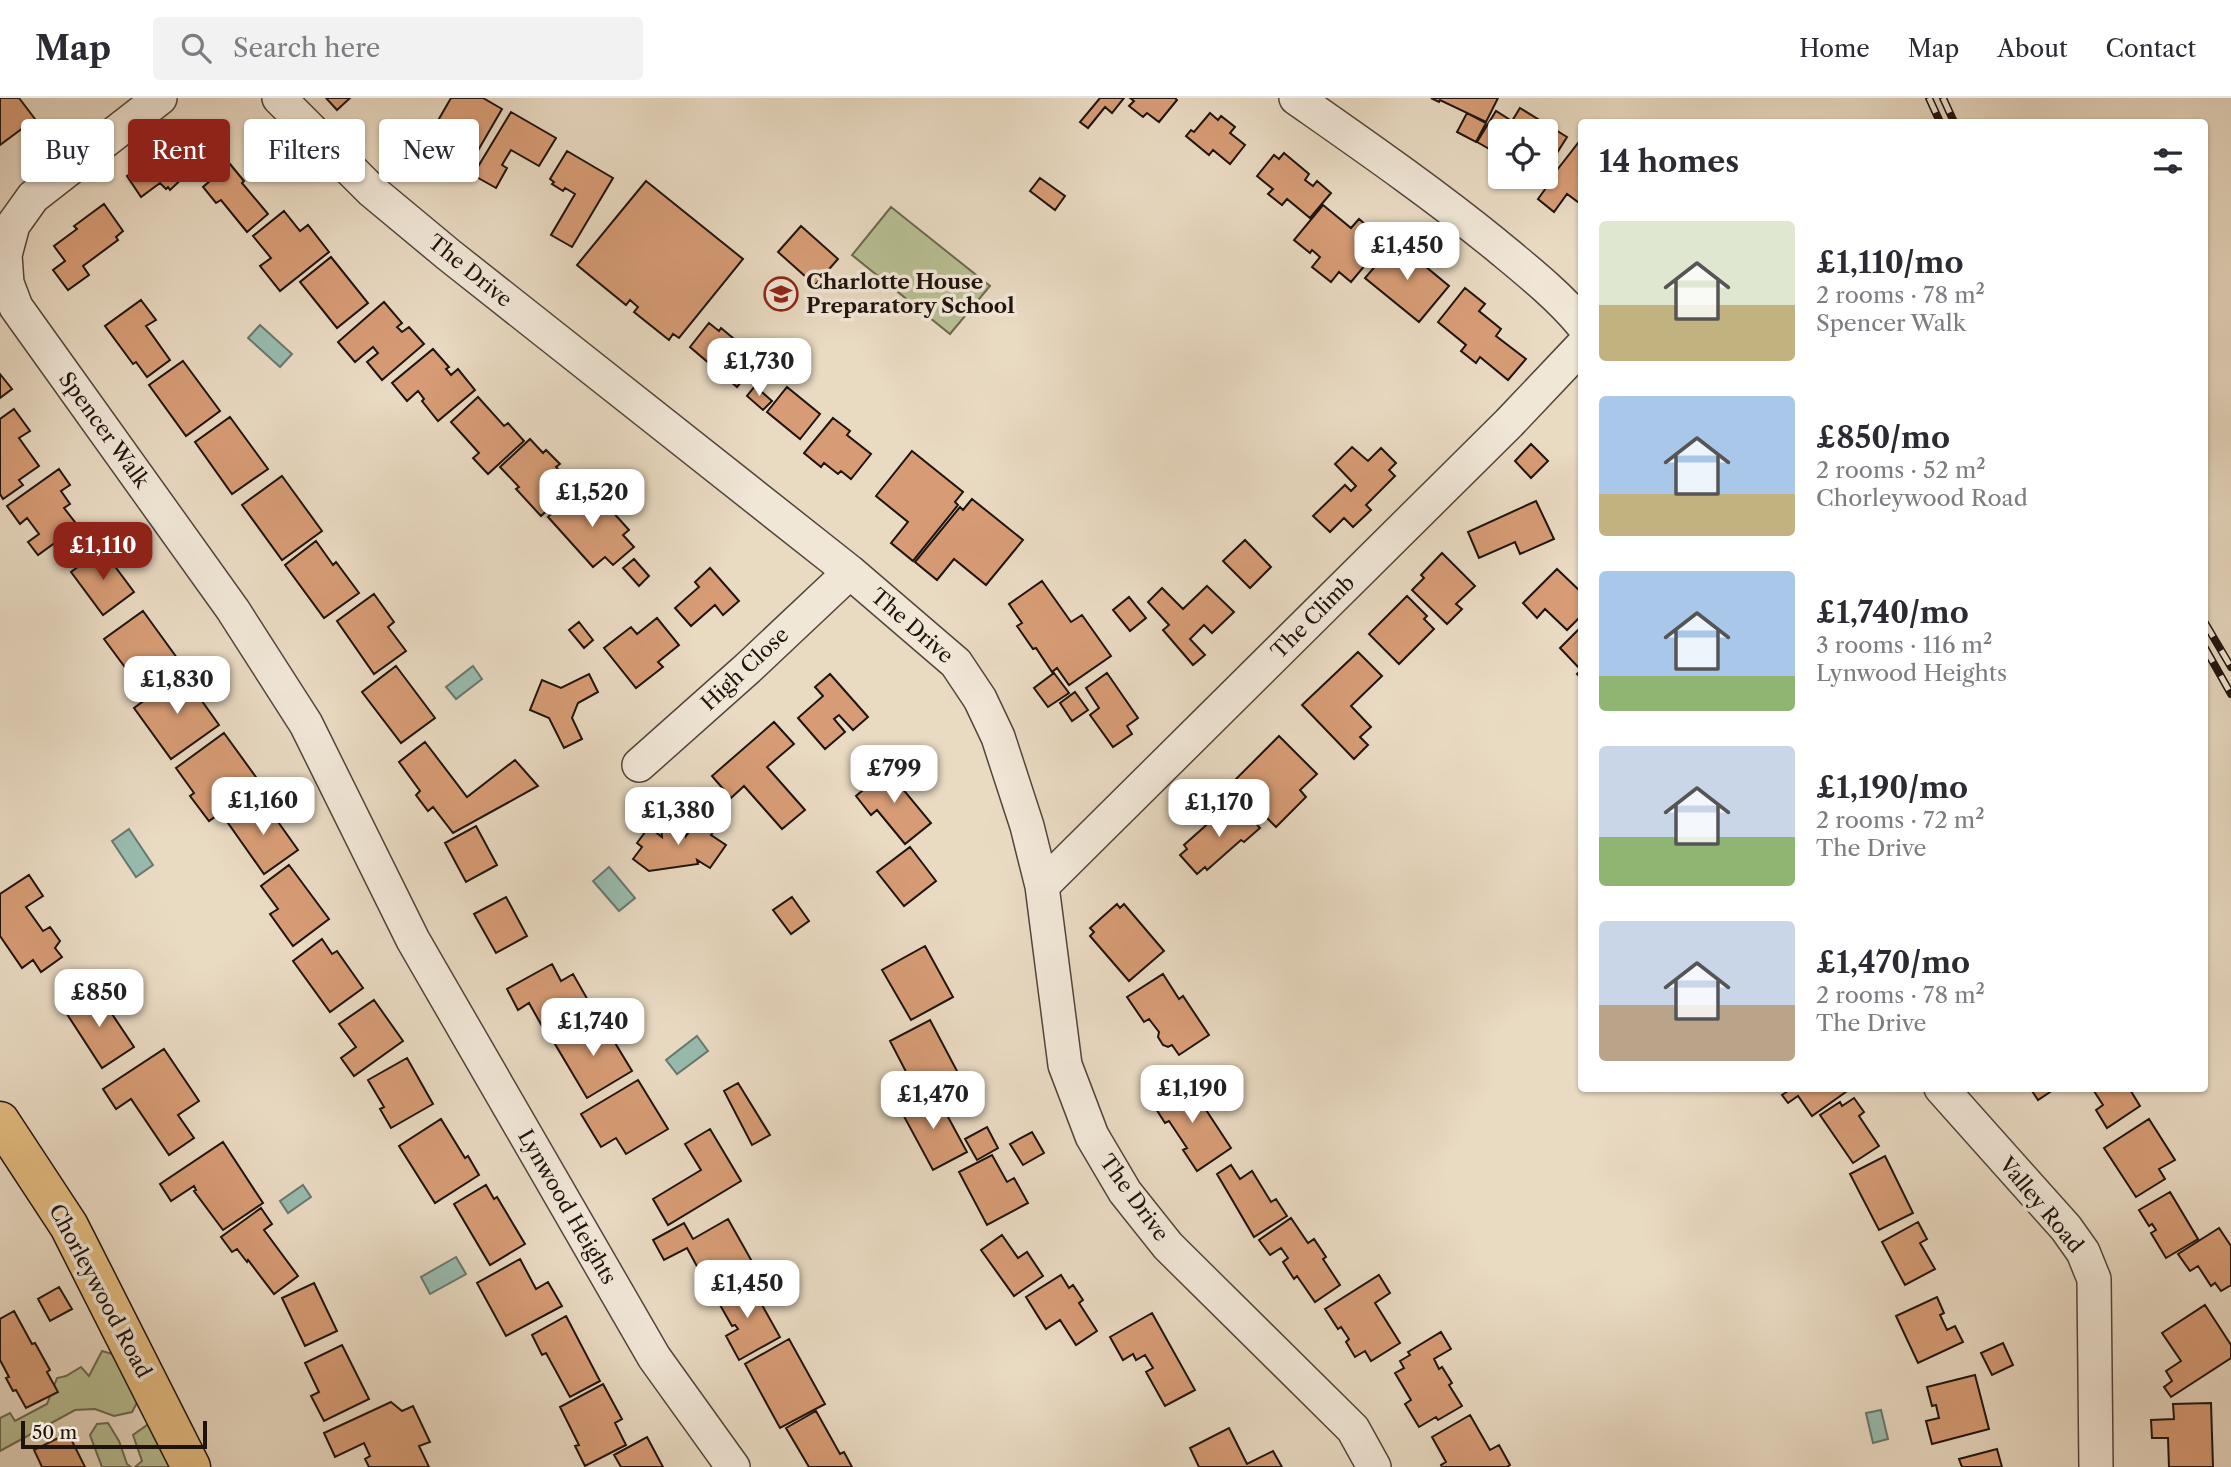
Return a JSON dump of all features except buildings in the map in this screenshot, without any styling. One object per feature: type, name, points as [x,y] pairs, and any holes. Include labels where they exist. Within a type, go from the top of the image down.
[{"type":"main road","name":"Chorleywood Road","points":[[0,1121],[69,1226],[191,1467]]},
{"type":"street","name":"Spencer Walk","points":[[160,98],[33,197],[13,226],[5,255],[7,283],[16,307],[233,610],[306,724],[413,940]]},
{"type":"street","name":"The Drive","points":[[279,98],[372,191],[439,247],[850,572],[956,663],[980,699],[998,737],[1027,826],[1042,886],[1065,1065],[1092,1136],[1125,1192],[1168,1246],[1353,1429],[1374,1467]]},
{"type":"street","points":[[1296,98],[1440,199],[1524,268],[1578,319]]},
{"type":"street","name":"The Climb","points":[[1042,886],[1578,350]]},
{"type":"street","name":"High Close","points":[[639,765],[850,572]]},
{"type":"street","name":"Lynwood Heights","points":[[413,940],[654,1357],[733,1467]]},
{"type":"street","name":"Valley Road","points":[[1945,1092],[2066,1228],[2083,1252],[2094,1279],[2096,1467]]},
{"type":"shaded area","points":[[891,207],[990,286],[950,334],[852,255]]},
{"type":"shaded area","points":[[260,325],[292,354],[280,367],[248,338]]},
{"type":"shaded area","points":[[473,666],[482,679],[456,699],[446,687]]},
{"type":"shaded area","points":[[129,829],[153,865],[136,877],[112,841]]},
{"type":"shaded area","points":[[609,867],[635,898],[619,911],[593,881]]},
{"type":"shaded area","points":[[697,1036],[708,1051],[677,1074],[666,1060]]},
{"type":"shaded area","points":[[303,1185],[311,1197],[288,1213],[280,1201]]},
{"type":"shaded area","points":[[456,1257],[466,1274],[430,1294],[421,1277]]},
{"type":"shaded area","points":[[102,1351],[116,1355],[139,1399],[132,1412],[114,1416],[95,1409],[75,1410],[0,1451],[0,1418],[10,1413],[15,1421],[47,1404],[57,1378],[81,1367],[89,1376]]},
{"type":"shaded area","points":[[1881,1410],[1888,1439],[1873,1443],[1866,1413]]},
{"type":"shaded area","points":[[108,1423],[119,1441],[127,1464],[131,1467],[102,1467],[90,1435],[97,1424]]},
{"type":"shaded area","points":[[150,1423],[180,1467],[135,1467],[142,1461],[133,1435]]},
{"type":"railway","points":[[1929,98],[1939,119]]},
{"type":"railway","points":[[1943,98],[1953,119]]},
{"type":"railway","points":[[2208,628],[2231,667]]},
{"type":"railway","points":[[2208,653],[2231,694]]},
{"type":"place","name":"Charlotte House Preparatory School","points":[[781,294]]}]
